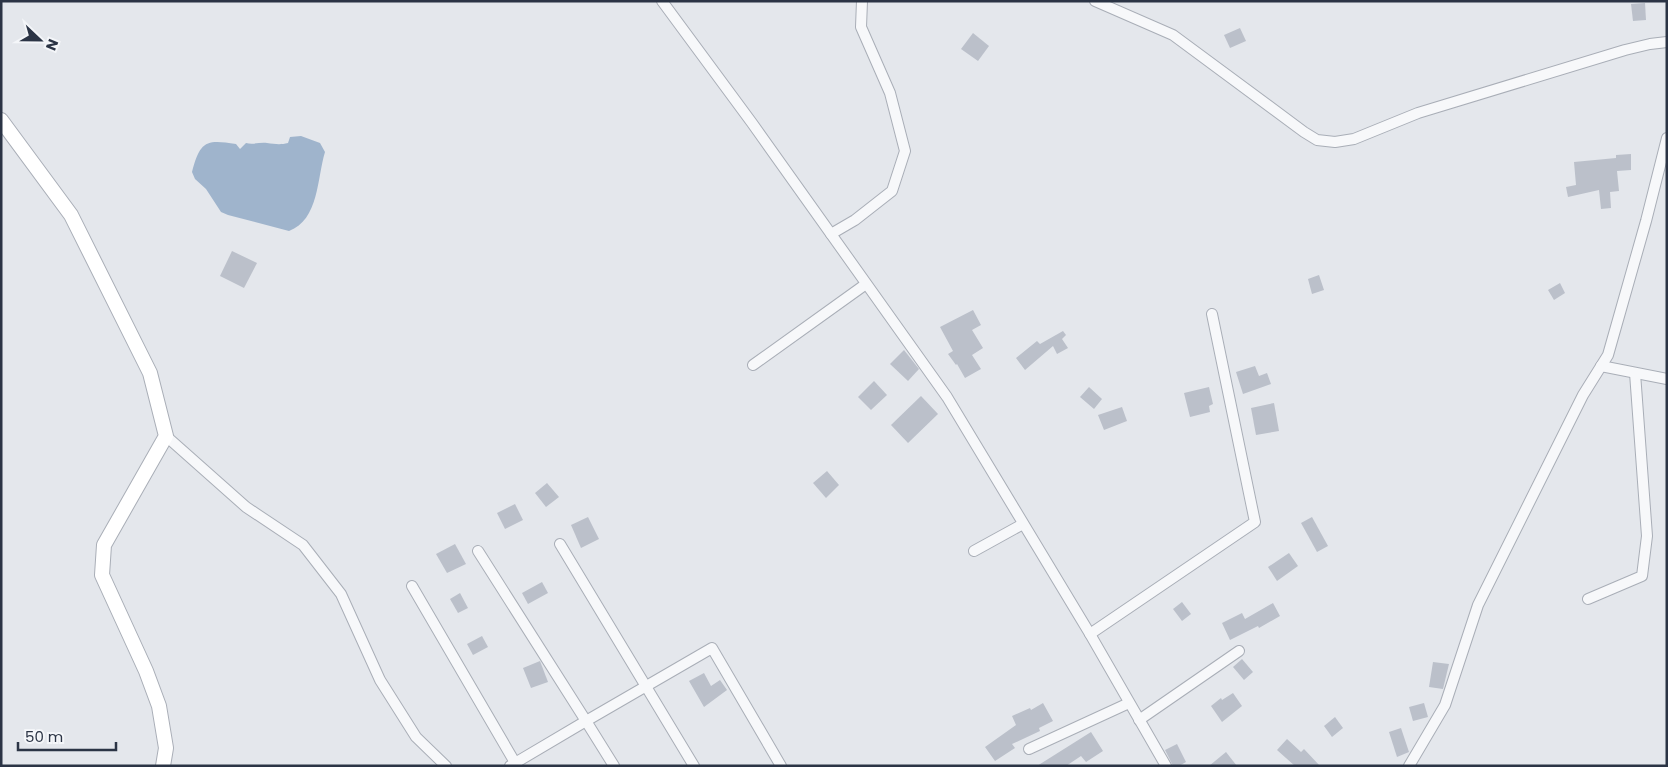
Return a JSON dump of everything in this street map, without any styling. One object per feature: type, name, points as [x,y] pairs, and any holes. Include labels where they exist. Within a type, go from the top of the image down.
[{"type":"street","points":[[662,1],[757,130],[947,396],[1090,634],[1165,765]]},
{"type":"street","points":[[831,234],[855,220],[892,190],[905,151],[890,93],[861,27],[862,1]]},
{"type":"street","points":[[1095,1],[1173,34],[1304,132],[1317,140],[1335,142],[1354,140],[1418,113],[1624,50],[1667,42]]},
{"type":"street","points":[[1,120],[71,215],[150,373],[166,436],[246,507],[303,545],[341,594],[380,680],[416,737],[446,766]]},
{"type":"street","points":[[1409,766],[1445,705],[1478,605],[1583,396],[1608,355],[1646,221],[1667,138]]},
{"type":"street","points":[[753,365],[866,284]]},
{"type":"street","points":[[1090,634],[1255,522],[1212,314]]},
{"type":"street","points":[[1601,366],[1667,379]]},
{"type":"street","points":[[1588,599],[1642,576],[1646,536],[1635,373]]},
{"type":"street","points":[[163,766],[166,748],[159,706],[146,671],[102,575],[104,545],[166,436]]},
{"type":"street","points":[[974,551],[1023,524]]},
{"type":"street","points":[[560,544],[694,766]]},
{"type":"street","points":[[478,551],[614,766]]},
{"type":"street","points":[[412,586],[514,765],[712,648],[781,766]]},
{"type":"street","points":[[1139,720],[1239,651]]},
{"type":"street","points":[[1029,749],[1129,703]]},
{"type":"water","points":[[301,136],[320,143],[325,152],[311,208],[299,226],[289,231],[221,212],[206,189],[195,179],[192,172],[198,154],[206,144],[211,142],[236,144],[240,149],[246,143],[282,144],[288,143],[290,137]]},
{"type":"building","points":[[1645,3],[1646,20],[1633,21],[1631,4]]},
{"type":"building","points":[[1240,28],[1246,41],[1230,48],[1224,35]]},
{"type":"building","points":[[973,33],[989,46],[978,61],[961,49]]},
{"type":"building","points":[[1631,154],[1631,170],[1617,171],[1619,191],[1610,192],[1611,208],[1601,209],[1599,190],[1568,197],[1566,187],[1576,185],[1574,162],[1616,158],[1616,155]]},
{"type":"building","points":[[232,251],[257,263],[244,288],[220,276]]},
{"type":"building","points":[[1319,275],[1324,290],[1312,294],[1308,279]]},
{"type":"building","points":[[1560,283],[1565,293],[1554,300],[1548,290]]},
{"type":"building","points":[[973,310],[981,325],[972,330],[983,348],[972,355],[981,369],[965,378],[957,364],[948,354],[953,351],[940,327]]},
{"type":"building","points":[[1063,331],[1066,335],[1062,339],[1068,348],[1057,354],[1053,346],[1025,370],[1016,358],[1037,341],[1040,344]]},
{"type":"building","points":[[904,350],[919,369],[908,381],[890,364]]},
{"type":"building","points":[[1255,366],[1259,376],[1267,373],[1271,384],[1243,394],[1236,372]]},
{"type":"building","points":[[874,381],[887,395],[871,410],[858,397]]},
{"type":"building","points":[[1089,387],[1102,399],[1094,409],[1080,397]]},
{"type":"building","points":[[1209,387],[1213,404],[1209,406],[1210,412],[1190,417],[1184,393]]},
{"type":"building","points":[[921,396],[938,414],[908,443],[891,425]]},
{"type":"building","points":[[1274,403],[1279,431],[1256,435],[1251,408]]},
{"type":"building","points":[[1122,407],[1127,421],[1104,430],[1098,415]]},
{"type":"building","points":[[827,471],[839,485],[826,498],[813,483]]},
{"type":"building","points":[[547,483],[559,497],[546,507],[535,493]]},
{"type":"building","points":[[515,504],[523,520],[505,529],[497,513]]},
{"type":"building","points":[[588,517],[599,539],[581,548],[571,525]]},
{"type":"building","points":[[1312,517],[1328,546],[1317,552],[1301,523]]},
{"type":"building","points":[[455,544],[466,564],[447,573],[436,554]]},
{"type":"building","points":[[1289,553],[1298,566],[1277,581],[1268,567]]},
{"type":"building","points":[[542,582],[548,593],[528,604],[522,593]]},
{"type":"building","points":[[460,593],[468,608],[458,613],[450,599]]},
{"type":"building","points":[[1182,602],[1191,614],[1182,621],[1173,609]]},
{"type":"building","points":[[1273,603],[1280,616],[1259,628],[1258,626],[1230,640],[1222,623],[1242,613],[1245,619]]},
{"type":"building","points":[[482,636],[488,647],[473,655],[467,644]]},
{"type":"building","points":[[1242,659],[1253,672],[1244,680],[1233,667]]},
{"type":"building","points":[[540,661],[548,682],[531,688],[523,668]]},
{"type":"building","points":[[1433,662],[1449,664],[1443,689],[1429,687]]},
{"type":"building","points":[[704,673],[711,686],[720,680],[727,690],[704,707],[689,681]]},
{"type":"building","points":[[1233,693],[1242,706],[1222,722],[1211,706],[1221,698],[1222,700]]},
{"type":"building","points":[[1043,703],[1053,721],[1039,728],[1040,731],[1012,744],[1015,748],[995,761],[985,747],[1016,725],[1012,716],[1030,708],[1031,710]]},
{"type":"building","points":[[1424,703],[1428,717],[1413,721],[1409,707]]},
{"type":"building","points":[[1335,717],[1343,728],[1332,737],[1324,726]]},
{"type":"building","points":[[1401,728],[1409,752],[1397,757],[1389,732]]},
{"type":"building","points":[[1091,732],[1103,751],[1086,762],[1081,756],[1066,766],[1037,766]]},
{"type":"building","points":[[1287,739],[1301,752],[1304,749],[1320,766],[1295,766],[1277,750]]},
{"type":"building","points":[[1177,744],[1186,762],[1179,766],[1173,766],[1165,750]]},
{"type":"building","points":[[1226,752],[1237,766],[1209,766]]}]
